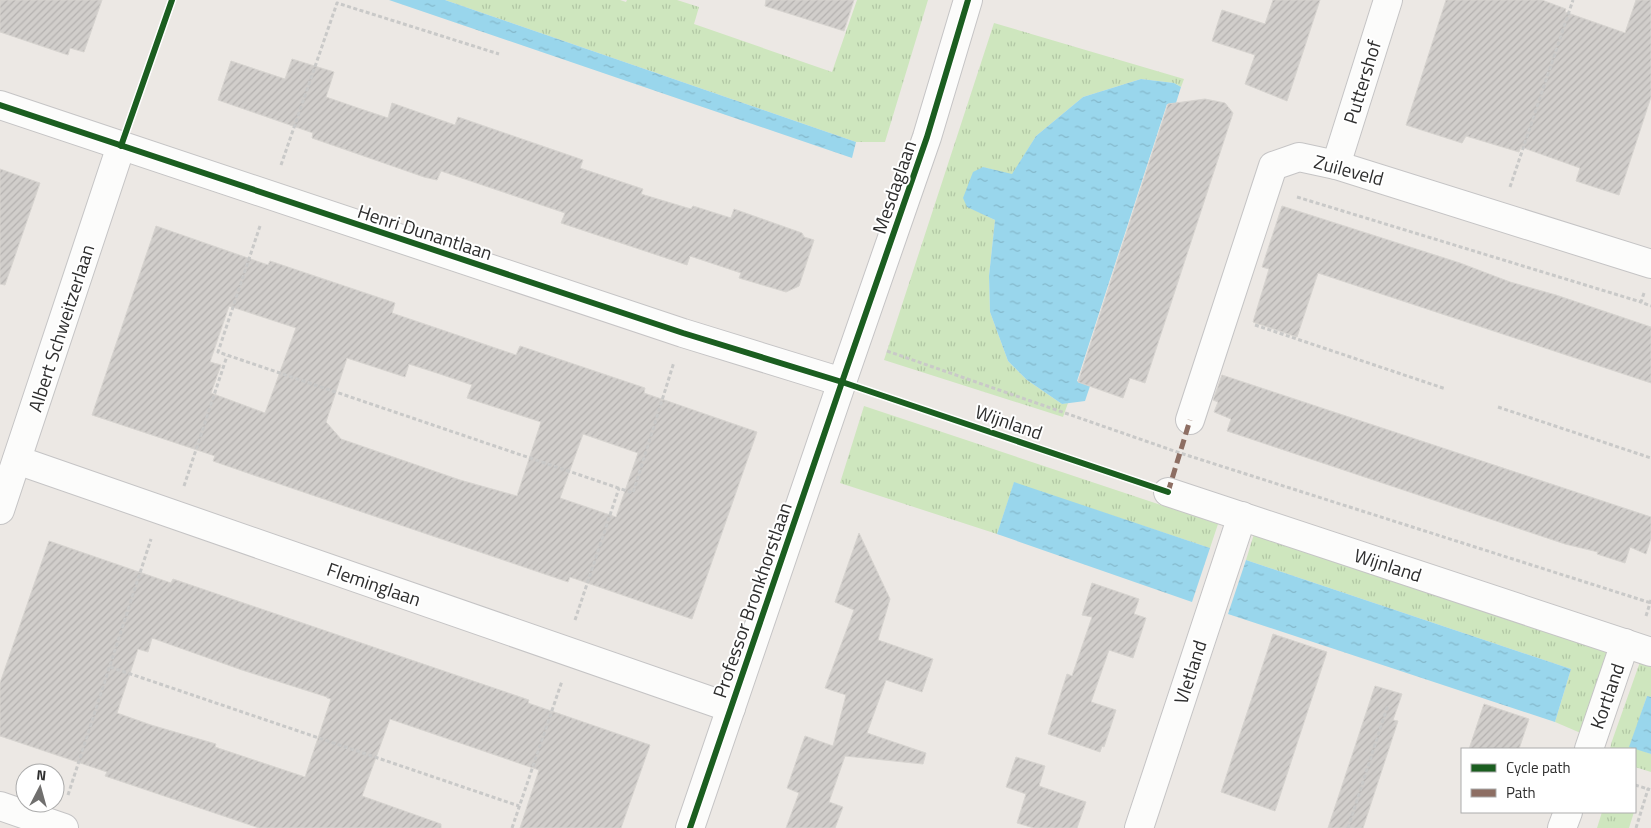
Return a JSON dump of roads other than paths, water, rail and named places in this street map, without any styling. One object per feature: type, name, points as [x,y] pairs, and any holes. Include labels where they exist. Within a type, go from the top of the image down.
[{"type":"street","name":"Mesdaglaan","points":[[842,382],[927,137],[968,0]]},
{"type":"street","name":"Puttershof","points":[[1336,165],[1388,0]]},
{"type":"street","name":"Henri Dunantlaan","points":[[0,105],[683,333],[842,382]]},
{"type":"street","name":"Albert Schweitzerlaan","points":[[0,510],[121,146]]},
{"type":"street","name":"Zuileveld","points":[[1190,420],[1273,166],[1299,157],[1336,165],[1651,264]]},
{"type":"street","name":"Professor Bronkhorstlaan","points":[[690,828],[842,382]]},
{"type":"street","name":"Fleminglaan","points":[[17,460],[731,708]]},
{"type":"street","name":"Wijnland","points":[[1168,492],[1651,652]]},
{"type":"street","name":"Vletland","points":[[1139,828],[1242,516]]},
{"type":"street","name":"Kortland","points":[[1589,748],[1625,643]]},
{"type":"street","points":[[0,806],[61,827]]},
{"type":"street","points":[[1562,828],[1568,813]]},
{"type":"water","points":[[389,0],[445,0],[856,142],[852,158]]},
{"type":"water","points":[[1141,79],[1174,83],[1181,87],[1175,106],[1167,104],[1077,381],[1090,386],[1085,401],[1062,404],[1027,380],[1008,361],[990,312],[989,276],[995,220],[967,207],[963,198],[973,172],[983,167],[1012,174],[1036,136],[1083,97]]},
{"type":"water","points":[[1014,482],[1210,548],[1192,602],[997,534]]},
{"type":"water","points":[[1246,560],[1571,669],[1555,722],[1228,614]]},
{"type":"water","points":[[1647,696],[1651,697],[1651,754],[1629,747]]}]
